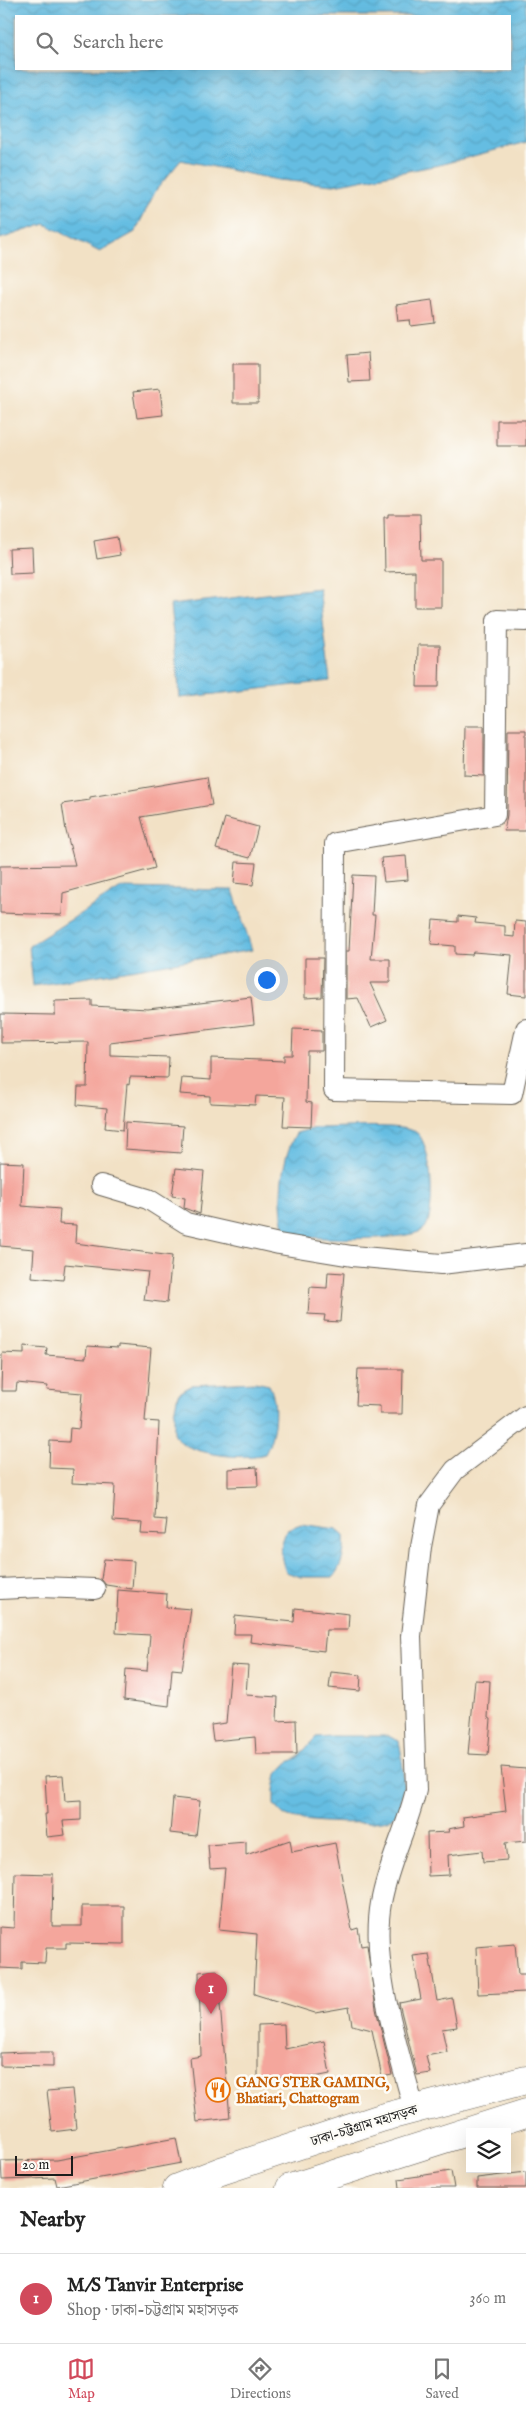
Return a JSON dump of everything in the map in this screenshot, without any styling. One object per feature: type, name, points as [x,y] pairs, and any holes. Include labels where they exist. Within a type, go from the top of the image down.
[{"type":"highway","name":"ঢাকা-চট্টগ্রাম মহাসড়ক","points":[[177,2188],[220,2171],[380,2118],[526,2080]]},
{"type":"highway","points":[[290,2188],[526,2113]]},
{"type":"street","points":[[526,621],[497,620],[494,814],[335,843],[334,1090],[512,1094],[526,1029]]},
{"type":"street","points":[[101,1185],[148,1199],[186,1223],[279,1244],[352,1256],[441,1264],[526,1254]]},
{"type":"street","points":[[414,2109],[385,1990],[379,1942],[380,1905],[387,1872],[410,1814],[416,1790],[411,1636],[421,1546],[429,1505],[455,1470],[526,1416]]},
{"type":"street","points":[[0,1590],[40,1587],[95,1589]]},
{"type":"water","points":[[0,0],[526,0],[526,142],[439,165],[334,185],[278,180],[181,160],[156,190],[135,232],[100,252],[45,224],[0,239]]},
{"type":"water","points":[[319,588],[330,681],[180,698],[170,605]]},
{"type":"water","points":[[121,888],[233,890],[252,950],[33,986],[29,946]]},
{"type":"water","points":[[366,1126],[393,1127],[414,1131],[420,1137],[425,1148],[431,1180],[430,1212],[423,1230],[413,1234],[378,1238],[315,1238],[286,1235],[281,1197],[286,1157],[296,1133],[315,1128]]},
{"type":"water","points":[[255,1382],[269,1385],[274,1401],[273,1429],[265,1454],[247,1457],[213,1454],[193,1449],[185,1445],[174,1435],[174,1413],[178,1394],[192,1385]]},
{"type":"water","points":[[301,1524],[337,1529],[344,1535],[343,1558],[333,1577],[301,1577],[286,1572],[281,1555],[283,1540],[287,1529]]},
{"type":"water","points":[[388,1736],[399,1741],[403,1770],[403,1793],[401,1803],[392,1818],[357,1823],[306,1820],[286,1816],[274,1805],[277,1774],[287,1763],[297,1758],[316,1737]]},
{"type":"building","points":[[432,300],[435,323],[411,326],[410,320],[398,321],[396,305]]},
{"type":"building","points":[[368,353],[370,381],[349,382],[347,355]]},
{"type":"building","points":[[233,364],[258,364],[258,403],[233,403]]},
{"type":"building","points":[[160,389],[163,415],[137,418],[133,392]]},
{"type":"building","points":[[497,420],[526,420],[526,446],[497,446]]},
{"type":"building","points":[[388,514],[420,514],[421,560],[441,560],[441,607],[415,607],[415,571],[385,572],[384,517],[388,517]]},
{"type":"building","points":[[117,537],[120,555],[97,559],[94,541]]},
{"type":"building","points":[[32,548],[33,573],[10,574],[9,549]]},
{"type":"building","points":[[418,645],[440,645],[439,687],[417,687]]},
{"type":"building","points":[[465,726],[484,726],[484,776],[464,775]]},
{"type":"building","points":[[508,730],[526,730],[526,831],[504,831],[507,815]]},
{"type":"building","points":[[207,777],[212,805],[141,817],[155,868],[63,893],[62,915],[0,913],[0,866],[75,865],[66,831],[62,804],[90,800],[90,797]]},
{"type":"building","points":[[225,818],[258,827],[250,858],[216,849]]},
{"type":"building","points":[[406,856],[408,880],[384,882],[381,858]]},
{"type":"building","points":[[236,862],[256,863],[253,885],[234,883]]},
{"type":"building","points":[[353,875],[374,876],[372,915],[375,915],[371,959],[390,959],[390,983],[370,983],[387,1020],[371,1027],[358,998],[346,999],[346,951],[349,951]]},
{"type":"building","points":[[458,916],[476,918],[475,923],[505,926],[505,936],[514,937],[515,921],[526,922],[526,996],[508,994],[512,955],[473,952],[472,955],[455,954],[455,946],[431,944],[433,920],[458,922]]},
{"type":"building","points":[[305,958],[323,958],[322,997],[305,998]]},
{"type":"building","points":[[251,997],[254,1024],[110,1042],[110,1055],[169,1057],[168,1078],[130,1077],[129,1085],[127,1084],[123,1130],[105,1128],[107,1108],[77,1105],[78,1087],[87,1087],[88,1042],[1,1043],[1,1014],[55,1015],[55,1001],[92,1000],[92,1006],[148,1009]]},
{"type":"building","points":[[293,1029],[322,1030],[322,1051],[307,1051],[306,1102],[312,1103],[311,1127],[283,1126],[285,1097],[256,1096],[255,1105],[210,1103],[210,1096],[180,1094],[182,1078],[211,1080],[211,1058],[284,1061],[284,1055],[292,1055]]},
{"type":"building","points":[[126,1122],[183,1126],[181,1153],[125,1149]]},
{"type":"building","points":[[0,1162],[24,1163],[22,1206],[60,1209],[59,1224],[76,1225],[75,1243],[172,1256],[167,1303],[144,1300],[148,1272],[65,1264],[63,1280],[32,1277],[34,1249],[0,1246]]},
{"type":"building","points":[[176,1168],[204,1171],[200,1214],[184,1208],[185,1198],[172,1196]]},
{"type":"building","points":[[328,1272],[344,1273],[340,1322],[324,1321],[325,1315],[308,1314],[310,1287],[327,1288]]},
{"type":"building","points":[[118,1345],[151,1348],[145,1421],[159,1422],[155,1519],[167,1520],[165,1535],[141,1534],[142,1523],[113,1521],[115,1485],[72,1483],[73,1469],[49,1468],[50,1441],[69,1442],[70,1428],[79,1429],[82,1393],[47,1390],[48,1386],[17,1383],[16,1391],[1,1391],[2,1353],[24,1354],[24,1346],[47,1348],[46,1355],[86,1358],[87,1346],[118,1348]]},
{"type":"building","points":[[358,1369],[403,1369],[402,1414],[380,1414],[380,1406],[356,1405]]},
{"type":"building","points":[[257,1467],[258,1486],[228,1487],[228,1469]]},
{"type":"building","points":[[104,1559],[134,1561],[132,1589],[106,1585],[101,1579]]},
{"type":"building","points":[[118,1590],[167,1594],[166,1607],[191,1609],[182,1670],[172,1669],[169,1706],[124,1700],[126,1669],[147,1671],[150,1635],[116,1633]]},
{"type":"building","points":[[295,1608],[349,1614],[348,1630],[326,1630],[324,1651],[250,1642],[251,1634],[234,1634],[235,1616],[294,1622]]},
{"type":"building","points":[[231,1665],[248,1666],[246,1695],[278,1697],[277,1721],[296,1720],[297,1754],[256,1754],[255,1737],[213,1741],[211,1725],[226,1723]]},
{"type":"building","points":[[331,1672],[361,1675],[360,1691],[329,1688]]},
{"type":"building","points":[[475,1680],[490,1681],[488,1718],[491,1719],[488,1755],[468,1754]]},
{"type":"building","points":[[501,1767],[526,1769],[526,1841],[505,1843],[507,1860],[483,1862],[482,1851],[448,1855],[449,1875],[428,1876],[427,1833],[449,1832],[448,1829],[464,1826],[463,1817],[506,1811]]},
{"type":"building","points":[[63,1775],[65,1801],[81,1800],[81,1820],[63,1821],[65,1835],[47,1837],[45,1776]]},
{"type":"building","points":[[173,1798],[200,1801],[196,1836],[170,1833]]},
{"type":"building","points":[[290,1840],[292,1852],[335,1843],[352,1930],[358,1928],[361,1946],[367,1945],[376,2009],[392,2075],[382,2077],[372,2030],[352,2025],[349,2007],[315,2013],[254,1994],[257,1934],[219,1930],[225,1868],[210,1869],[208,1845],[246,1842],[246,1855]]},
{"type":"building","points":[[15,1873],[53,1874],[52,1926],[82,1926],[82,1906],[124,1906],[124,1944],[66,1943],[66,1948],[46,1948],[45,1963],[22,1962],[22,1969],[0,1968],[0,1927],[14,1928]]},
{"type":"building","points":[[515,1944],[518,1974],[526,1974],[526,1992],[478,1994],[476,1947]]},
{"type":"building","points":[[429,1954],[437,2001],[452,1998],[457,2027],[442,2029],[447,2052],[426,2056],[430,2073],[417,2075],[399,2003],[421,1999],[413,1956]]},
{"type":"building","points":[[217,1970],[230,2118],[197,2122],[190,2058],[201,2056],[199,1972]]},
{"type":"building","points":[[284,2024],[285,2049],[324,2041],[330,2074],[315,2077],[258,2078],[258,2025]]},
{"type":"building","points":[[53,2052],[53,2067],[0,2066],[0,2053]]},
{"type":"building","points":[[72,2089],[76,2129],[52,2132],[47,2091]]},
{"type":"building","points":[[176,2138],[181,2163],[57,2186],[55,2178],[2,2180],[1,2161],[57,2160]]},
{"type":"building","points":[[451,2171],[454,2188],[400,2188],[399,2179]]},
{"type":"building","points":[[526,2172],[526,2188],[477,2188],[477,2178]]},
{"type":"place","name":"M/S Tanvir Enterprise","points":[[211,2014]]},
{"type":"place","name":"GANG STER GAMING, Bhatiari, Chattogram","points":[[218,2090]]}]
